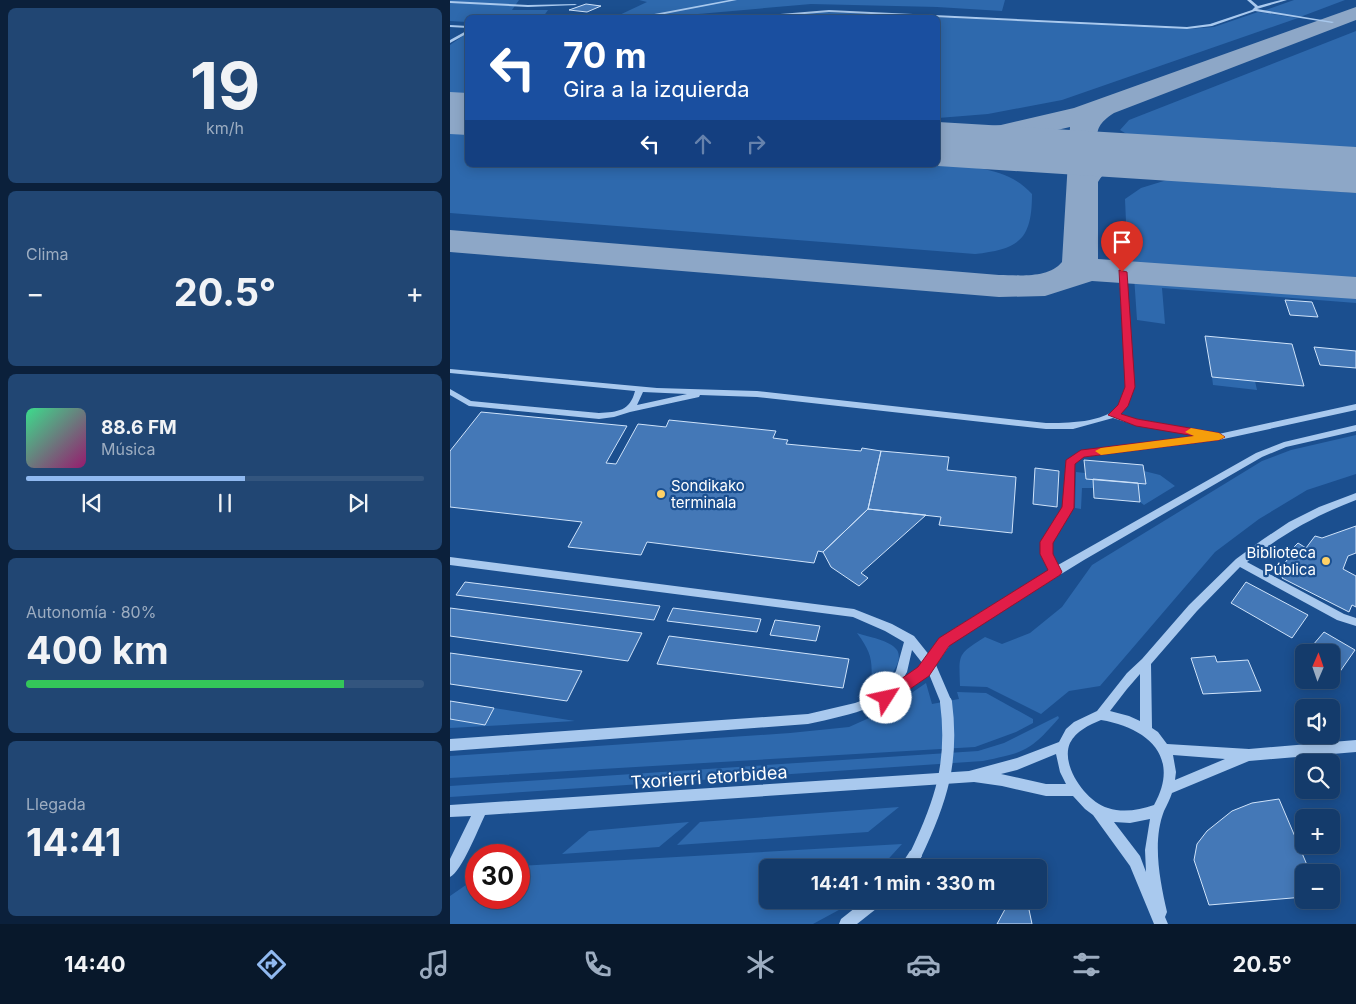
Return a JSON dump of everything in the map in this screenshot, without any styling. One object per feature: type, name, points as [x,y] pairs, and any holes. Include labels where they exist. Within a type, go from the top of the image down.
[{"type":"street","points":[[652,15],[734,0]]},
{"type":"street","points":[[1249,0],[1256,9],[1332,22]]},
{"type":"street","points":[[940,16],[1187,28],[1211,25],[1285,0]]},
{"type":"street","points":[[450,2],[528,6],[576,5]]},
{"type":"street","points":[[766,15],[807,11],[913,15]]},
{"type":"street","points":[[450,26],[465,27]]},
{"type":"street","points":[[450,42],[465,33]]},
{"type":"street","points":[[450,371],[640,389],[757,394],[1046,426],[1073,426],[1113,415],[1123,406],[1130,387],[1122,272]]},
{"type":"street","points":[[628,410],[637,402],[640,389]]},
{"type":"street","points":[[450,392],[469,403],[616,416],[628,410],[710,392]]},
{"type":"street","points":[[1056,572],[1047,554],[1046,542],[1068,508],[1070,463],[1081,454],[1219,437],[1356,407]]},
{"type":"street","points":[[1113,415],[1136,422],[1219,437]]},
{"type":"street","points":[[450,744],[808,719],[848,711],[886,698],[924,672],[944,642],[1056,572],[1259,455],[1284,445],[1356,428]]},
{"type":"street","points":[[1162,924],[1151,869],[1152,835],[1158,810],[1168,789],[1170,776],[1169,762],[1164,749],[1146,729],[1118,717],[1102,715],[1132,675],[1146,662],[1199,598],[1239,562],[1295,522],[1356,496]]},
{"type":"street","points":[[450,561],[854,613],[889,626],[910,639],[931,664],[946,702],[950,736],[944,787],[940,803],[912,859]]},
{"type":"street","points":[[1239,562],[1341,617],[1356,622]]},
{"type":"street","points":[[886,698],[901,672],[910,639]]},
{"type":"street","points":[[1146,662],[1146,729]]},
{"type":"street","name":"Txorierri etorbidea","points":[[450,811],[969,776],[1017,764],[1062,746],[1079,725],[1088,719],[1102,715]]},
{"type":"street","points":[[1062,746],[1060,760],[1075,790],[1084,801],[1097,811],[1135,861],[1162,924]]},
{"type":"street","points":[[1164,749],[1249,754],[1356,746]]},
{"type":"street","points":[[1168,789],[1249,754]]},
{"type":"street","name":"Txorierri etorbidea","points":[[969,776],[1002,780],[1046,790],[1075,790]]},
{"type":"street","points":[[450,870],[457,860],[481,809]]},
{"type":"street","points":[[1097,811],[1113,816],[1132,817],[1158,810]]},
{"type":"street","points":[[846,924],[865,909]]},
{"type":"shaded area","points":[[450,0],[519,0],[512,10],[548,10],[544,15],[465,15],[465,22],[450,21]]},
{"type":"shaded area","points":[[639,0],[1005,0],[1002,11],[937,7],[811,4],[687,15],[619,15],[647,2]]},
{"type":"shaded area","points":[[1294,0],[1345,0],[1300,17],[1263,11]]},
{"type":"shaded area","points":[[828,12],[892,15],[783,15]]},
{"type":"shaded area","points":[[1258,12],[1298,18],[1062,100],[988,114],[940,118],[940,17],[1188,29],[1214,27]]},
{"type":"shaded area","points":[[1356,31],[1356,150],[1130,136],[1120,130],[1129,120]]},
{"type":"shaded area","points":[[465,34],[465,95],[450,94],[450,45]]},
{"type":"shaded area","points":[[450,133],[465,134],[465,167],[940,167],[940,165],[976,168],[1001,173],[1012,178],[1032,194],[1029,222],[1020,240],[1002,249],[975,254],[450,213]]},
{"type":"shaded area","points":[[1167,180],[1356,193],[1356,284],[1128,268],[1125,199],[1141,188]]},
{"type":"shaded area","points":[[1134,276],[1356,292],[1356,303],[1162,288],[1165,324],[1137,320]]},
{"type":"shaded area","points":[[1212,377],[1255,381],[1257,390],[1213,385]]},
{"type":"shaded area","points":[[1356,435],[1356,474],[1307,490],[1259,519],[1215,552],[1100,686],[1069,691],[1041,714],[987,687],[960,686],[960,661],[969,648],[985,637],[1002,644],[1030,633],[1062,607],[1092,565],[1262,461],[1291,450]]},
{"type":"shaded area","points":[[1144,471],[1160,475],[1175,486],[1144,505],[1140,502],[1138,483],[1145,483]]},
{"type":"shaded area","points":[[1076,472],[1085,473],[1086,479],[1093,479],[1093,488],[1082,488],[1081,509],[1075,508]]},
{"type":"shaded area","points":[[857,633],[889,644],[897,650],[899,655],[893,672],[880,686],[872,692],[857,697],[871,683],[872,668],[868,651]]},
{"type":"shaded area","points":[[926,683],[932,704],[959,699],[957,692],[986,693],[1033,719],[1033,723],[1016,732],[975,747],[450,778],[450,756],[790,733],[849,727],[887,710]]},
{"type":"shaded area","points":[[494,708],[575,721],[450,728],[450,719],[485,725]]},
{"type":"shaded area","points":[[1058,716],[1059,718],[1049,729],[1026,749],[983,761],[450,797],[450,786],[978,751],[1004,743]]},
{"type":"shaded area","points":[[899,807],[868,832],[677,845],[700,822]]},
{"type":"shaded area","points":[[689,822],[659,847],[562,854],[589,831]]},
{"type":"shaded area","points":[[902,844],[888,859],[759,859],[759,909],[841,909],[813,924],[450,924],[450,896],[465,886],[465,909],[530,909],[530,865]]},
{"type":"building","points":[[586,4],[601,6],[587,12],[569,10]]},
{"type":"building","points":[[1285,300],[1312,302],[1318,317],[1290,315]]},
{"type":"building","points":[[1205,336],[1292,344],[1304,386],[1212,377]]},
{"type":"building","points":[[1314,347],[1356,351],[1356,368],[1320,365]]},
{"type":"building","name":"Sondikako terminala","points":[[481,412],[627,426],[606,463],[616,464],[638,424],[666,427],[669,420],[776,431],[773,438],[788,440],[786,444],[861,451],[862,448],[881,451],[868,509],[823,552],[818,551],[814,563],[647,542],[641,555],[568,547],[582,522],[450,507],[450,451]]},
{"type":"building","points":[[881,451],[949,457],[947,470],[1016,477],[1012,533],[939,525],[941,517],[868,509]]},
{"type":"building","points":[[1084,460],[1143,465],[1146,484],[1086,479]]},
{"type":"building","points":[[1035,468],[1059,471],[1057,507],[1033,504]]},
{"type":"building","points":[[1093,479],[1138,483],[1140,502],[1094,498]]},
{"type":"building","points":[[868,509],[926,515],[861,573],[868,578],[859,586],[831,567],[823,552]]},
{"type":"building","points":[[1356,526],[1356,553],[1348,556],[1343,569],[1356,576],[1356,607],[1352,605],[1349,612],[1282,578],[1286,561],[1296,553],[1291,550],[1298,543],[1306,548],[1315,536],[1322,538]]},
{"type":"building","points":[[465,582],[660,606],[654,620],[456,595]]},
{"type":"building","points":[[1246,582],[1308,615],[1292,638],[1231,603]]},
{"type":"building","points":[[450,608],[642,633],[628,661],[450,636]]},
{"type":"building","points":[[673,608],[761,619],[757,632],[667,621]]},
{"type":"building","points":[[775,620],[820,626],[816,641],[770,635]]},
{"type":"building","points":[[1324,632],[1355,650],[1340,672],[1340,644],[1314,644]]},
{"type":"building","points":[[669,636],[849,659],[843,688],[657,664]]},
{"type":"building","points":[[450,653],[582,671],[567,701],[450,684]]},
{"type":"building","points":[[1215,656],[1217,662],[1248,660],[1261,691],[1203,694],[1191,658]]},
{"type":"building","points":[[450,701],[494,708],[485,725],[450,719]]},
{"type":"building","points":[[1279,799],[1295,837],[1295,854],[1302,854],[1307,864],[1295,864],[1295,898],[1209,905],[1194,860],[1197,844],[1207,831],[1232,811],[1252,803]]},
{"type":"building","points":[[1005,909],[1029,909],[1032,924],[997,924]]},
{"type":"taxiway","points":[[1104,107],[1356,13]]},
{"type":"taxiway","points":[[450,241],[999,286],[1032,286],[1057,282],[1075,271],[1080,262],[1083,129],[1092,115],[1104,107]]},
{"type":"taxiway","points":[[940,140],[980,137],[1043,126],[1104,107]]},
{"type":"taxiway","points":[[1082,182],[1087,174],[1101,163],[1119,158],[1147,157]]},
{"type":"taxiway","points":[[1073,273],[1092,270],[1356,288]]},
{"type":"runway","points":[[450,113],[465,114]]},
{"type":"runway","points":[[940,144],[1356,170]]},
{"type":"slow traffic","points":[[1101,451],[1219,437],[1191,432]]},
{"type":"place","name":"Sondikako terminala","points":[[661,494]]},
{"type":"place","name":"Biblioteca Pública","points":[[1326,561]]},
{"type":"route","points":[[886,698],[924,672],[944,642],[954,634],[1056,572],[1047,554],[1046,542],[1068,508],[1070,463],[1081,454],[1219,437],[1136,422],[1113,415],[1123,406],[1130,387],[1122,272]]}]
